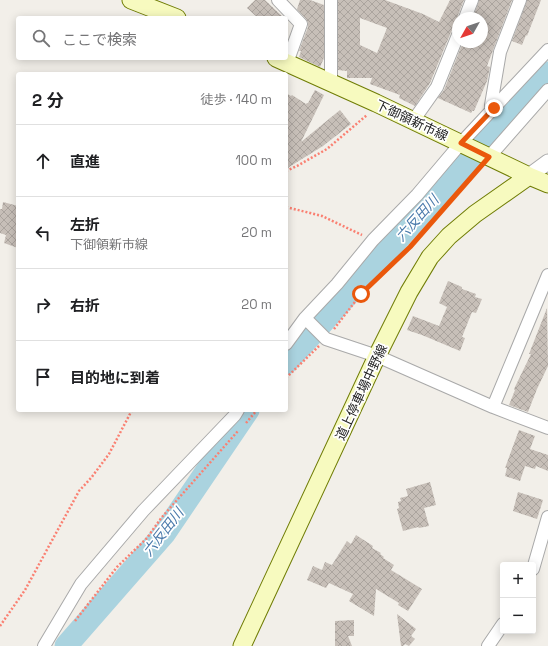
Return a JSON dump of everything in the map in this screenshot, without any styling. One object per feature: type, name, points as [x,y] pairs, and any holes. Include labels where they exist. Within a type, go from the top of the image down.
[{"type":"main road","points":[[140,2],[172,16]]},
{"type":"main road","name":"下御領新市線","points":[[281,60],[548,184]]},
{"type":"main road","name":"道上停車場中野線","points":[[242,646],[408,292],[430,258],[450,236],[475,214],[529,176]]},
{"type":"street","points":[[278,0],[301,24],[288,47]]},
{"type":"street","points":[[331,0],[331,83]]},
{"type":"street","points":[[467,12],[472,0]]},
{"type":"street","points":[[494,108],[491,105],[500,52],[520,0]]},
{"type":"street","points":[[413,121],[437,87],[452,48]]},
{"type":"street","points":[[288,341],[305,318],[337,284],[373,240],[464,145],[494,108],[548,50]]},
{"type":"street","points":[[487,156],[548,90]]},
{"type":"street","points":[[529,176],[548,162]]},
{"type":"street","points":[[493,407],[548,275]]},
{"type":"street","points":[[305,318],[326,339],[377,356],[493,407],[548,428]]},
{"type":"street","points":[[44,646],[81,584],[143,511],[237,412]]},
{"type":"street","points":[[535,562],[548,517]]},
{"type":"street","points":[[488,646],[500,628]]},
{"type":"path","points":[[288,170],[327,149],[369,114],[376,103]]},
{"type":"path","points":[[288,376],[326,339],[361,294],[410,247],[487,156]]},
{"type":"path","points":[[288,208],[322,216],[373,240]]},
{"type":"path","points":[[0,626],[25,590],[79,491],[109,454],[131,412]]},
{"type":"path","points":[[73,624],[117,566],[147,538],[162,517],[255,412]]},
{"type":"building","points":[[255,0],[265,0],[282,16],[256,16],[247,8]]},
{"type":"building","points":[[300,0],[310,0],[324,5],[324,58],[320,67],[299,57],[301,51],[299,51],[308,27],[306,19],[297,9]]},
{"type":"building","points":[[338,0],[385,0],[423,14],[439,22],[450,0],[464,0],[459,12],[452,12],[452,30],[430,83],[415,106],[399,98],[400,95],[370,84],[372,78],[347,78],[347,71],[338,70]],"holes":[[[360,18],[387,28],[377,53],[360,45]]]},
{"type":"building","points":[[479,0],[512,0],[487,66],[490,67],[487,81],[474,111],[471,113],[438,98],[444,90],[461,48],[488,48],[488,12],[475,12]]},
{"type":"building","points":[[527,0],[541,0],[522,45],[512,41]]},
{"type":"building","points":[[315,90],[324,95],[301,142],[340,110],[351,124],[323,146],[288,169],[288,94],[292,95],[306,104]]},
{"type":"building","points":[[3,202],[16,205],[16,247],[4,243],[6,235],[0,233],[0,209],[2,209]]},
{"type":"building","points":[[448,281],[462,287],[462,289],[476,294],[475,297],[482,299],[476,313],[472,312],[462,337],[465,338],[460,351],[407,330],[413,316],[439,326],[447,307],[439,303]]},
{"type":"building","points":[[547,308],[548,366],[528,412],[509,405],[515,390],[514,389],[531,354],[529,354]]},
{"type":"building","points":[[519,430],[535,436],[530,449],[548,455],[548,471],[536,466],[535,469],[525,466],[520,481],[505,476],[507,468],[505,468]]},
{"type":"building","points":[[430,482],[436,505],[424,508],[429,526],[403,531],[397,509],[399,508],[398,502],[401,501],[400,498],[408,496],[406,489]]},
{"type":"building","points":[[518,492],[543,500],[537,519],[513,511]]},
{"type":"building","points":[[356,535],[373,546],[372,548],[381,553],[380,554],[384,557],[383,558],[394,565],[391,570],[422,589],[408,611],[398,605],[399,603],[376,589],[374,616],[349,601],[353,594],[329,583],[326,588],[307,580],[313,566],[322,570],[325,562],[332,565],[347,541],[351,544]]},
{"type":"building","points":[[397,614],[416,629],[411,636],[415,639],[409,646],[405,644],[401,646]]},
{"type":"building","points":[[354,620],[354,636],[348,636],[352,646],[335,646],[335,621]]},
{"type":"waterway","name":"六反田川","points":[[288,361],[548,73]]},
{"type":"waterway","name":"六反田川","points":[[66,646],[164,534],[247,412]]},
{"type":"route","points":[[361,294],[410,247],[489,157],[461,143],[494,108]]}]
